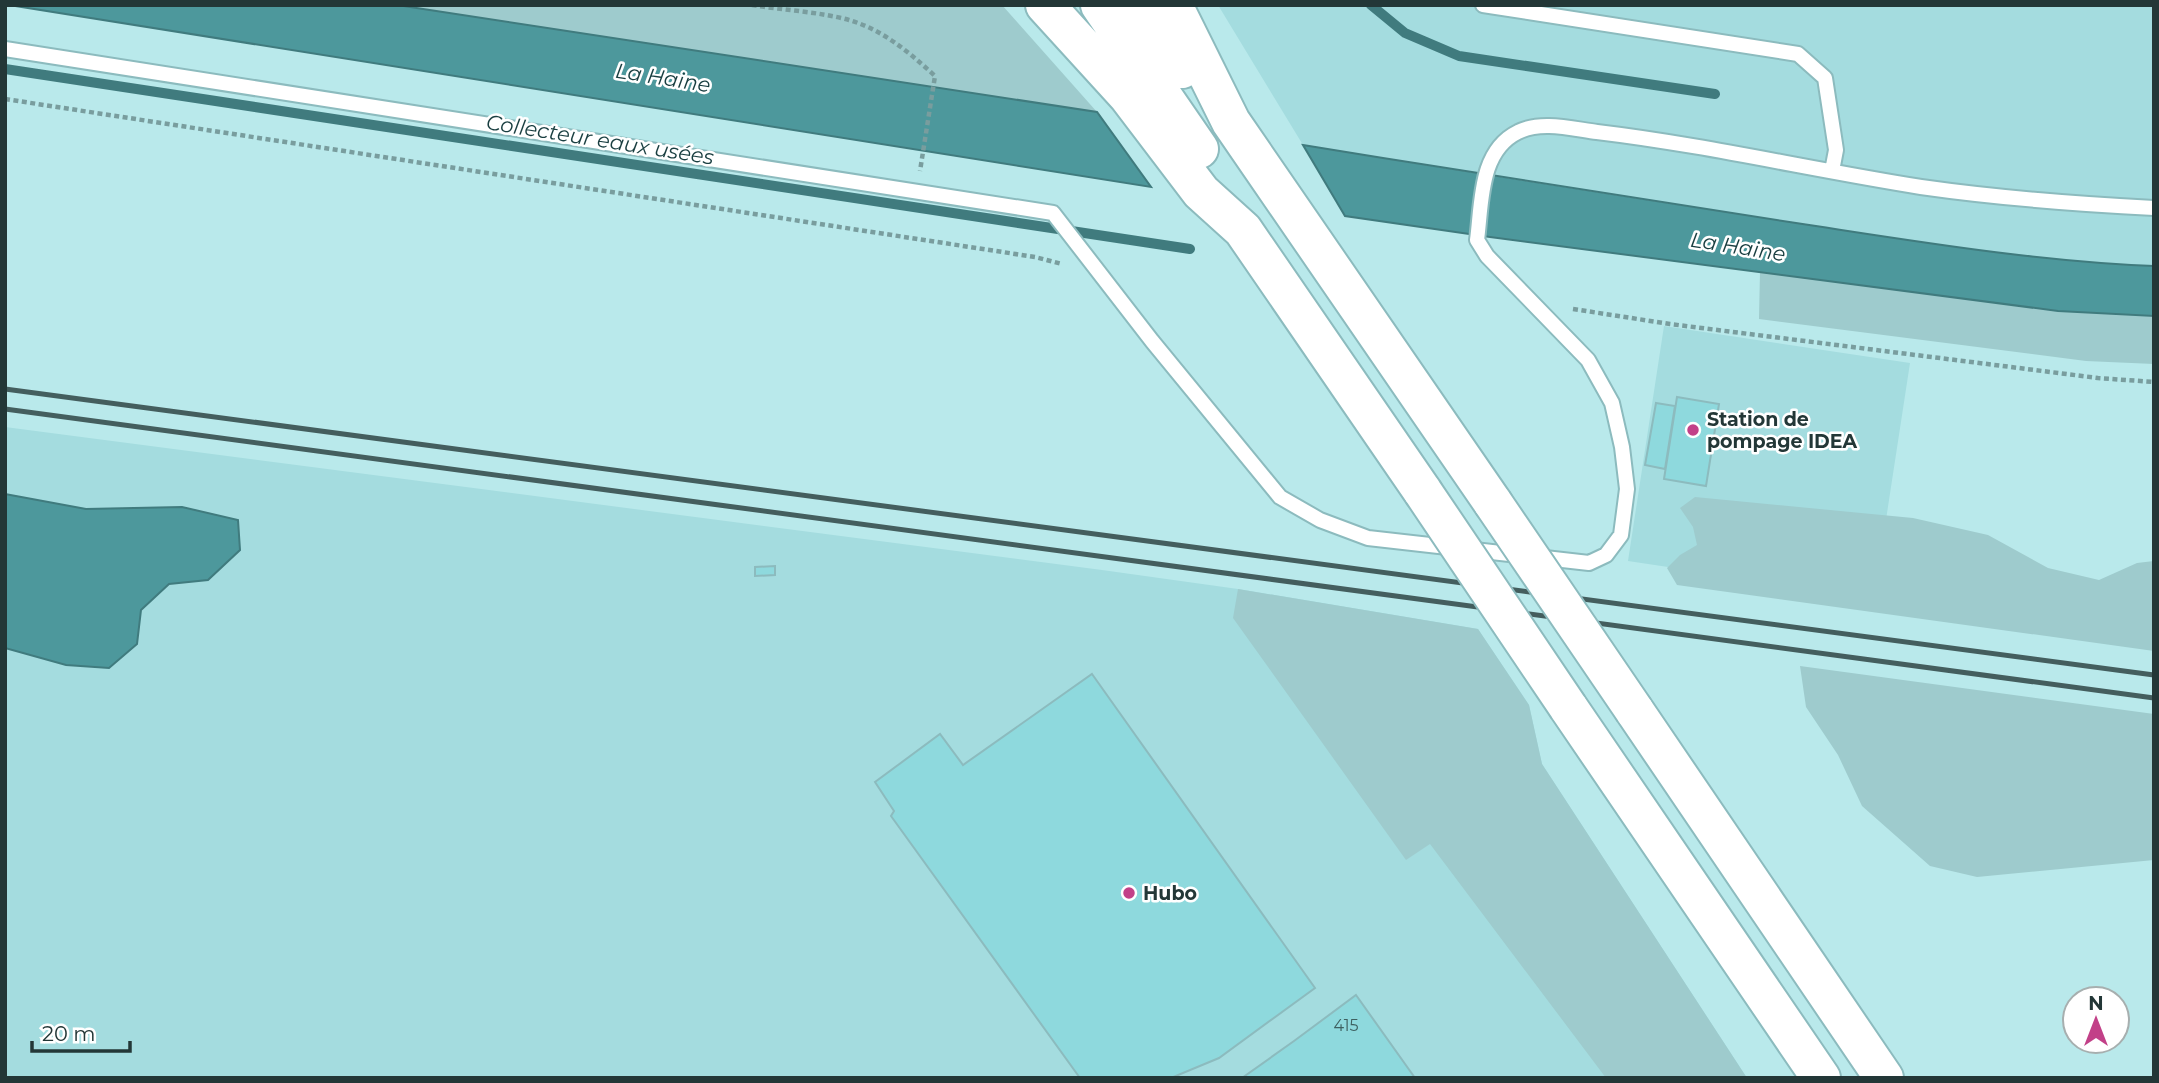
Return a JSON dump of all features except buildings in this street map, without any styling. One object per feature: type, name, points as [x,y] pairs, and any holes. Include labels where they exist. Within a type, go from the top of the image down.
[{"type":"highway","points":[[1045,5],[1128,96],[1201,192],[1243,230],[1821,1078]]},
{"type":"highway","points":[[1100,5],[1231,196],[1243,230]]},
{"type":"highway","points":[[1139,5],[1189,79],[1231,122]]},
{"type":"highway","points":[[1173,5],[1231,122],[1884,1078]]},
{"type":"lane","points":[[1483,5],[1798,54],[1825,78],[1836,150],[1832,171]]},
{"type":"lane","points":[[5,49],[1053,213],[1280,497],[1320,520],[1368,538],[1589,563],[1606,555],[1621,535],[1627,489],[1622,447],[1612,403],[1588,360],[1487,256],[1477,240],[1488,164],[1502,144],[1519,131],[1545,126],[1637,137],[1923,187],[2060,203],[2154,208]]},
{"type":"path","points":[[752,5],[849,20],[884,35],[910,53],[935,76],[922,156]]},
{"type":"path","points":[[5,99],[1035,257],[1069,266],[1112,290]]},
{"type":"path","points":[[1525,296],[1575,310],[1670,324],[2098,378],[2154,382]]},
{"type":"shaded area","points":[[397,5],[1002,5],[1097,112]]},
{"type":"shaded area","points":[[1218,5],[2154,5],[2154,266],[2080,263],[1950,246],[1303,145]]},
{"type":"shaded area","points":[[1760,272],[2058,311],[2154,316],[2154,364],[2086,361],[1759,319]]},
{"type":"shaded area","points":[[1664,326],[1910,363],[1874,598],[1628,561]]},
{"type":"shaded area","points":[[5,427],[1102,570],[1238,589],[1478,629],[1529,705],[1542,764],[1747,1078],[5,1078]]},
{"type":"shaded area","points":[[1695,497],[1913,518],[1988,535],[2048,568],[2099,580],[2137,563],[2154,561],[2154,651],[1677,585],[1667,568],[1680,555],[1697,545],[1693,527],[1680,508]]},
{"type":"shaded area","points":[[1238,589],[1478,629],[1529,705],[1542,764],[1747,1078],[1606,1078],[1430,844],[1406,860],[1233,618]]},
{"type":"shaded area","points":[[1800,666],[2154,714],[2154,860],[1977,877],[1930,866],[1862,806],[1838,755],[1806,707]]},
{"type":"water","name":"La Haine","points":[[9,5],[397,5],[1097,112],[1151,187]]},
{"type":"water","name":"La Haine","points":[[1303,145],[1930,243],[2064,260],[2154,266],[2154,316],[2058,311],[1345,216]]},
{"type":"water","points":[[5,494],[86,509],[182,507],[238,520],[240,550],[208,580],[169,584],[141,610],[137,644],[109,668],[66,665],[5,648]]},
{"type":"waterway","points":[[1371,5],[1405,33],[1459,56],[1715,94]]},
{"type":"waterway","name":"Collecteur eaux usées","points":[[5,69],[1190,249]]},
{"type":"railway","points":[[5,389],[2154,675]]},
{"type":"railway","points":[[5,409],[2154,698]]},
{"type":"place","name":"Station de pompage IDEA","points":[[1693,430]]},
{"type":"place","name":"Hubo","points":[[1129,893]]}]
